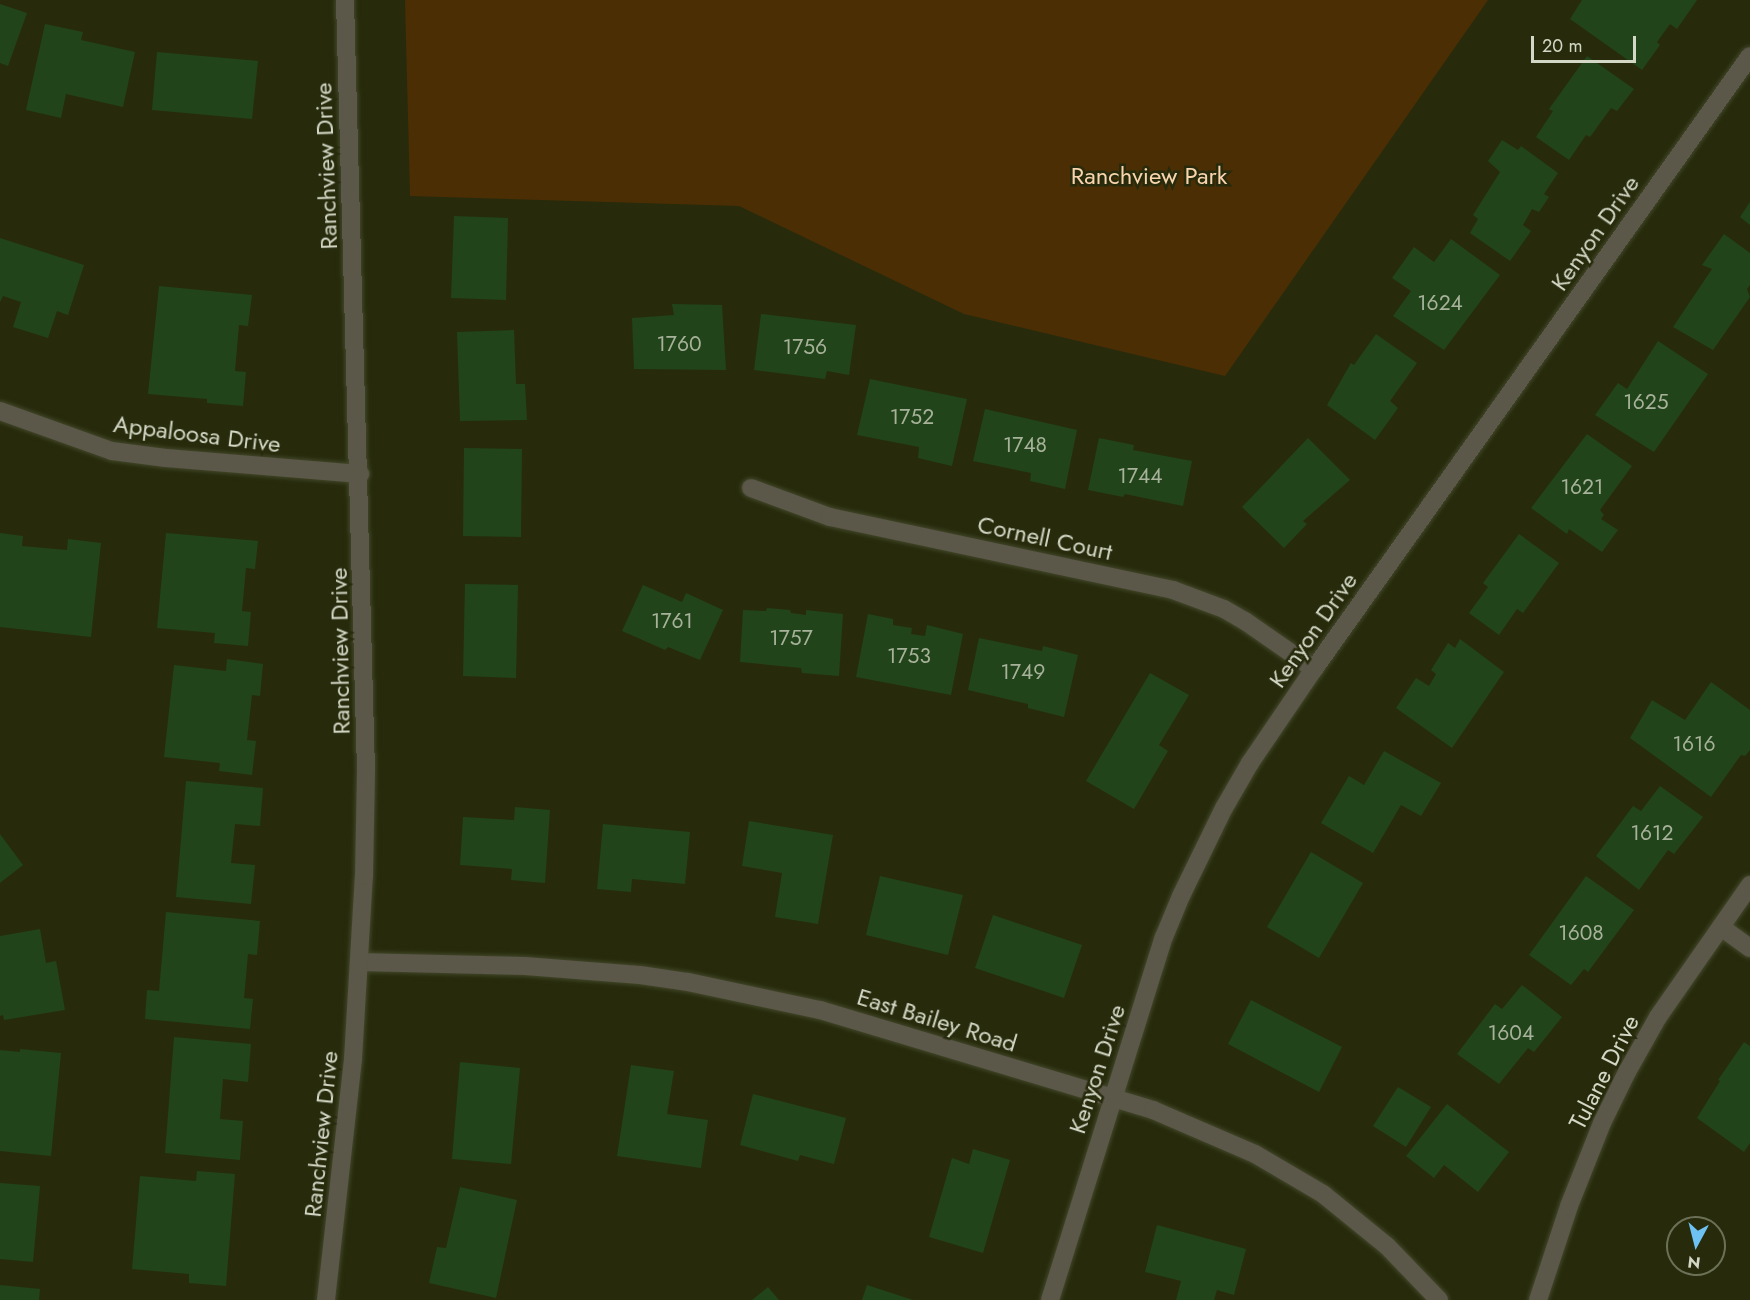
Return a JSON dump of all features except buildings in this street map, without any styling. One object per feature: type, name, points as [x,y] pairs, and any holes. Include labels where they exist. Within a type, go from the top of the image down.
[{"type":"street","name":"Ranchview Drive","points":[[326,1300],[345,1150],[359,962],[366,771],[360,474],[345,0]]},
{"type":"street","name":"Kenyon Drive","points":[[1050,1300],[1164,938],[1181,896],[1250,763],[1314,669],[1750,56]]},
{"type":"street","name":"Appaloosa Drive","points":[[0,411],[112,451],[166,458],[360,474]]},
{"type":"street","name":"Cornell Court","points":[[751,488],[830,517],[1173,590],[1224,609],[1314,669]]},
{"type":"street","name":"Tulane Drive","points":[[1538,1300],[1569,1206],[1602,1123],[1627,1072],[1658,1017],[1750,885]]},
{"type":"street","points":[[1720,927],[1750,948]]},
{"type":"street","name":"East Bailey Road","points":[[359,962],[525,966],[640,975],[688,982],[820,1010],[1169,1115],[1255,1154],[1323,1194],[1387,1246],[1438,1300]]},
{"type":"green space","name":"Ranchview Park","points":[[405,0],[1488,0],[1225,376],[964,314],[739,206],[410,196]]}]
